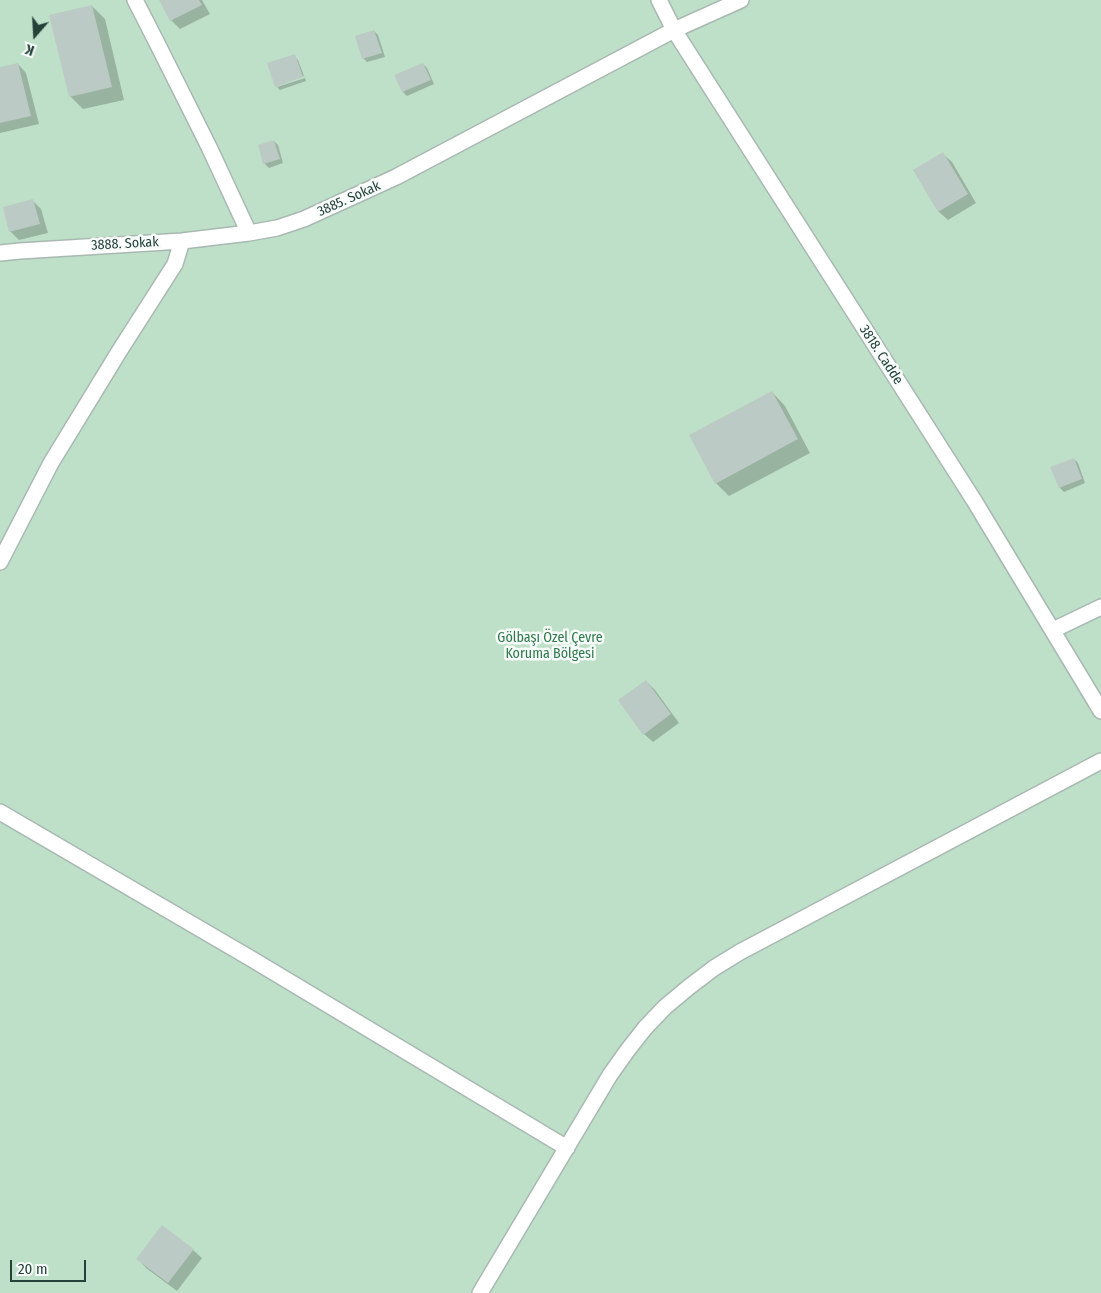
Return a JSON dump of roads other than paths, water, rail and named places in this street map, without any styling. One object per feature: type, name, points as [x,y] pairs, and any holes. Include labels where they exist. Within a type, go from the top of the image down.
[{"type":"street","points":[[135,0],[209,147],[249,233]]},
{"type":"street","name":"3818. Cadde","points":[[659,0],[674,30],[975,502],[1101,711]]},
{"type":"street","name":"3885. Sokak","points":[[249,233],[277,228],[304,219],[396,178],[674,30],[741,0]]},
{"type":"street","name":"3888. Sokak","points":[[0,254],[20,251],[182,241],[249,233]]},
{"type":"street","points":[[0,562],[51,463],[175,264],[182,241]]},
{"type":"street","points":[[1053,630],[1101,607]]},
{"type":"street","points":[[480,1293],[610,1074],[645,1028],[688,987],[740,952],[1101,761]]},
{"type":"street","points":[[0,812],[250,958],[567,1148]]},
{"type":"park label","name":"Gölbaşı Özel Çevre Koruma Bölgesi","points":[[550,646]]}]
